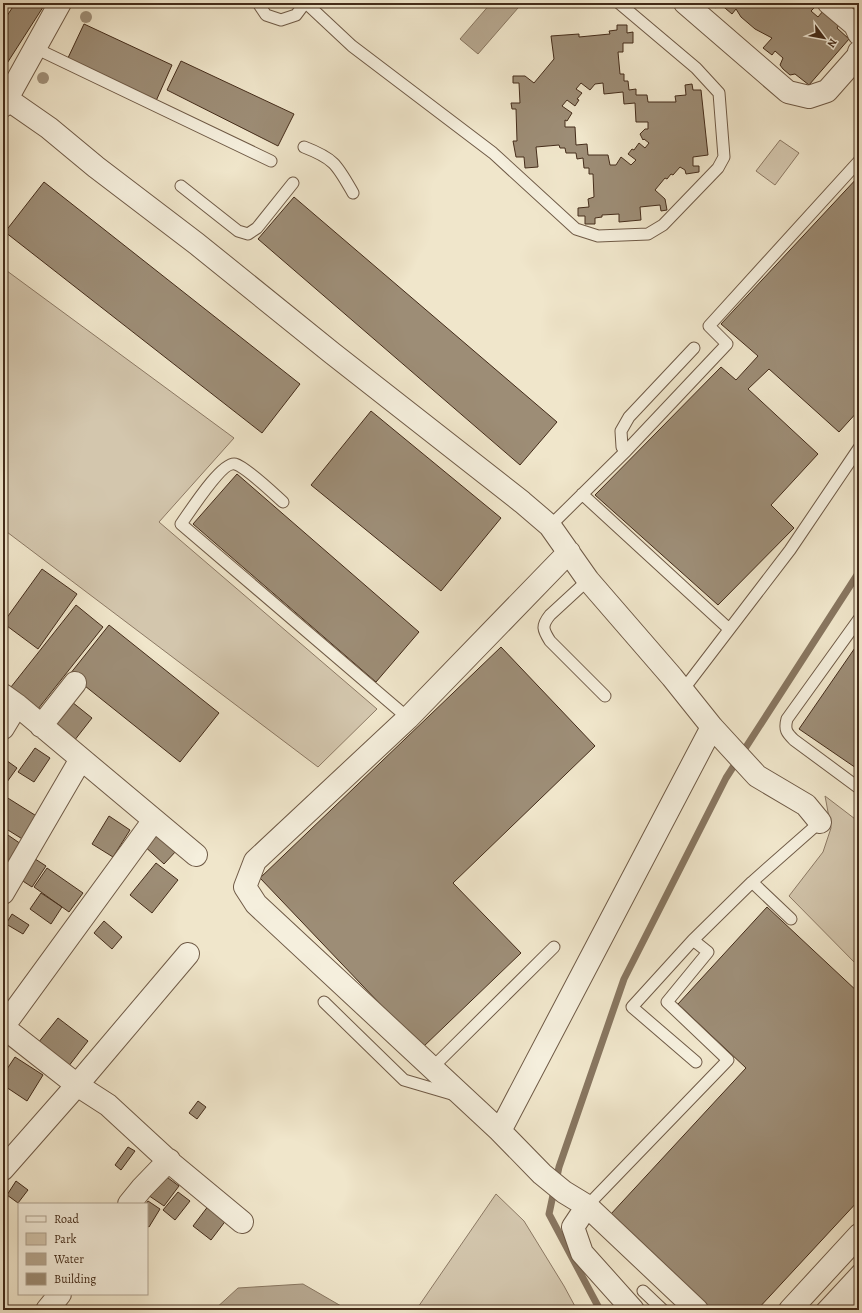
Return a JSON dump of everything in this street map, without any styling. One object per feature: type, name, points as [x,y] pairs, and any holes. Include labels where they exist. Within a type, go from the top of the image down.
[{"type":"street","points":[[60,3],[4,101],[48,128],[96,167],[197,244],[332,353],[522,502],[550,526],[588,580],[683,690],[712,727],[757,776],[806,805],[820,822]]},
{"type":"street","points":[[685,3],[788,92],[809,98],[827,91],[858,56],[859,52]]},
{"type":"street","points":[[829,3],[855,25],[859,34]]},
{"type":"street","points":[[569,552],[408,718],[255,861],[245,887],[256,904],[500,1131],[542,1174],[564,1192],[587,1206],[697,1310]]},
{"type":"street","points":[[41,726],[75,682]]},
{"type":"street","points":[[3,728],[10,700],[196,855]]},
{"type":"street","points":[[500,1131],[712,727]]},
{"type":"street","points":[[3,893],[81,759]]},
{"type":"street","points":[[154,820],[3,1027],[77,1085],[108,1105],[169,1160],[242,1222]]},
{"type":"street","points":[[3,1169],[77,1085],[188,954]]},
{"type":"street","points":[[130,1203],[169,1160]]},
{"type":"street","points":[[587,1206],[573,1227],[582,1253],[634,1310]]},
{"type":"street","points":[[790,1310],[859,1235]]},
{"type":"street","points":[[842,1310],[859,1291]]},
{"type":"street","points":[[47,1310],[59,1295]]},
{"type":"lane","points":[[258,3],[266,15],[281,20],[296,15],[306,3],[352,46],[493,153],[576,229],[598,236],[648,234],[663,226],[718,168],[724,157],[719,93],[696,68],[619,3]]},
{"type":"lane","points":[[35,48],[271,161]]},
{"type":"lane","points":[[304,147],[327,157],[336,164],[354,193]]},
{"type":"lane","points":[[550,526],[626,451],[727,344],[709,326],[859,161]]},
{"type":"lane","points":[[181,186],[238,231],[248,234],[257,228],[293,182]]},
{"type":"lane","points":[[626,451],[622,447],[621,431],[629,416],[694,348]]},
{"type":"lane","points":[[683,690],[790,550],[859,448]]},
{"type":"lane","points":[[283,502],[242,467],[233,464],[228,465],[219,472],[181,524],[408,718]]},
{"type":"lane","points":[[582,494],[729,629]]},
{"type":"lane","points":[[588,580],[550,615],[545,621],[544,628],[550,641],[605,696]]},
{"type":"lane","points":[[859,619],[787,719],[785,726],[788,734],[798,743],[859,788]]},
{"type":"lane","points":[[696,1062],[632,1007],[693,940],[752,882],[820,822]]},
{"type":"lane","points":[[752,882],[791,919]]},
{"type":"lane","points":[[587,1206],[728,1060],[667,1002],[708,952],[693,940]]},
{"type":"lane","points":[[432,1068],[554,947]]},
{"type":"lane","points":[[324,1002],[404,1080],[464,1098]]},
{"type":"lane","points":[[821,1310],[859,1269]]},
{"type":"lane","points":[[643,1291],[663,1310]]},
{"type":"green space","points":[[780,140],[799,153],[775,185],[756,171]]},
{"type":"green space","points":[[3,268],[234,438],[159,522],[377,709],[318,767],[3,529]]},
{"type":"green space","points":[[825,796],[859,822],[859,967],[789,896],[823,852],[831,828]]},
{"type":"green space","points":[[496,1194],[524,1221],[577,1310],[416,1310]]},
{"type":"water","points":[[491,3],[511,3],[518,8],[478,54],[460,39]]},
{"type":"water","points":[[303,1284],[348,1310],[214,1310],[238,1288]]},
{"type":"building","points":[[20,3],[45,4],[4,68],[3,22],[14,5],[18,7]]},
{"type":"building","points":[[335,3],[346,3],[346,5],[335,6]]},
{"type":"building","points":[[710,3],[719,3],[716,8]]},
{"type":"building","points":[[719,3],[813,3],[816,6],[811,11],[818,17],[823,11],[839,25],[837,28],[849,39],[809,85],[795,74],[790,75],[783,69],[780,65],[783,58],[775,51],[772,55],[763,48],[772,38],[755,29],[741,17],[736,9],[732,14]]},
{"type":"building","points":[[84,24],[172,65],[156,101],[67,60]]},
{"type":"building","points":[[617,25],[627,25],[627,33],[633,32],[633,43],[623,43],[623,52],[618,52],[620,74],[624,74],[624,81],[628,81],[629,90],[636,89],[636,95],[647,95],[648,102],[676,102],[675,96],[686,95],[685,85],[692,84],[693,90],[701,90],[708,155],[693,157],[693,166],[699,166],[699,172],[686,174],[685,170],[680,167],[673,175],[671,174],[667,179],[665,178],[655,190],[665,199],[667,210],[661,211],[660,205],[640,207],[641,220],[619,222],[619,214],[602,215],[602,217],[595,218],[595,224],[585,224],[585,216],[578,216],[578,208],[589,207],[588,199],[594,197],[593,174],[589,174],[589,168],[584,168],[583,158],[577,159],[576,153],[566,153],[565,148],[560,148],[559,145],[536,147],[538,167],[525,168],[524,157],[516,157],[513,141],[517,141],[516,109],[512,109],[511,103],[520,103],[519,83],[513,83],[513,76],[525,76],[534,83],[554,59],[551,36],[579,34],[579,37],[610,34],[609,31],[617,30]],"holes":[[[581,83],[590,90],[595,84],[603,83],[604,94],[623,92],[624,104],[635,103],[636,122],[648,122],[648,129],[645,129],[640,134],[643,140],[644,139],[649,143],[645,148],[639,143],[634,150],[632,149],[628,154],[636,160],[631,165],[621,157],[616,165],[610,165],[608,155],[588,155],[587,144],[576,145],[575,127],[565,127],[565,120],[567,121],[572,113],[562,106],[567,100],[575,106],[579,100],[577,99],[582,93],[576,89]]]},
{"type":"building","points":[[181,61],[294,114],[278,146],[167,90]]},
{"type":"building","points":[[859,176],[859,410],[839,432],[769,369],[748,389],[818,454],[771,505],[794,528],[718,605],[595,495],[721,367],[736,380],[758,356],[721,324]]},
{"type":"building","points":[[44,182],[300,384],[262,433],[5,232]]},
{"type":"building","points":[[294,197],[557,422],[520,465],[258,239]]},
{"type":"building","points":[[371,411],[501,518],[441,591],[311,485]]},
{"type":"building","points":[[237,474],[419,632],[376,682],[193,524]]},
{"type":"building","points":[[42,569],[77,594],[38,649],[3,623]]},
{"type":"building","points":[[76,605],[103,627],[34,714],[7,692]]},
{"type":"building","points":[[109,625],[219,713],[180,762],[70,674]]},
{"type":"building","points":[[859,642],[859,770],[799,729]]},
{"type":"building","points":[[501,647],[595,746],[453,883],[521,953],[422,1048],[260,878]]},
{"type":"building","points":[[67,698],[92,718],[74,741],[49,721]]},
{"type":"building","points":[[35,748],[50,758],[34,782],[18,772]]},
{"type":"building","points":[[3,758],[17,768],[7,782],[3,780]]},
{"type":"building","points":[[3,795],[38,817],[24,840],[3,827]]},
{"type":"building","points":[[109,816],[130,830],[113,857],[92,844]]},
{"type":"building","points":[[154,830],[177,850],[164,864],[142,844]]},
{"type":"building","points":[[5,833],[21,844],[8,863],[3,860],[3,836]]},
{"type":"building","points":[[29,855],[46,866],[32,887],[15,876]]},
{"type":"building","points":[[156,863],[178,880],[152,913],[130,895]]},
{"type":"building","points":[[47,868],[83,893],[69,912],[34,887]]},
{"type":"building","points":[[41,893],[62,907],[51,924],[30,909]]},
{"type":"building","points":[[767,907],[859,993],[859,1200],[757,1310],[712,1310],[610,1215],[746,1068],[678,1004]]},
{"type":"building","points":[[12,914],[29,925],[23,934],[6,924]]},
{"type":"building","points":[[104,921],[122,937],[112,949],[94,933]]},
{"type":"building","points":[[58,1018],[88,1041],[68,1067],[38,1043]]},
{"type":"building","points":[[15,1057],[43,1075],[27,1101],[3,1085],[3,1075]]},
{"type":"building","points":[[198,1101],[206,1107],[197,1119],[189,1113]]},
{"type":"building","points":[[128,1147],[135,1151],[121,1170],[115,1165]]},
{"type":"building","points":[[160,1172],[179,1186],[164,1206],[145,1193]]},
{"type":"building","points":[[16,1181],[28,1190],[18,1203],[7,1195]]},
{"type":"building","points":[[178,1192],[190,1201],[175,1220],[163,1210]]},
{"type":"building","points":[[148,1201],[160,1209],[149,1227],[148,1203],[147,1203]]},
{"type":"building","points":[[209,1205],[227,1219],[211,1240],[193,1226]]},
{"type":"waterway","points":[[600,1310],[549,1214],[559,1167],[624,979],[726,778],[859,572]]}]
